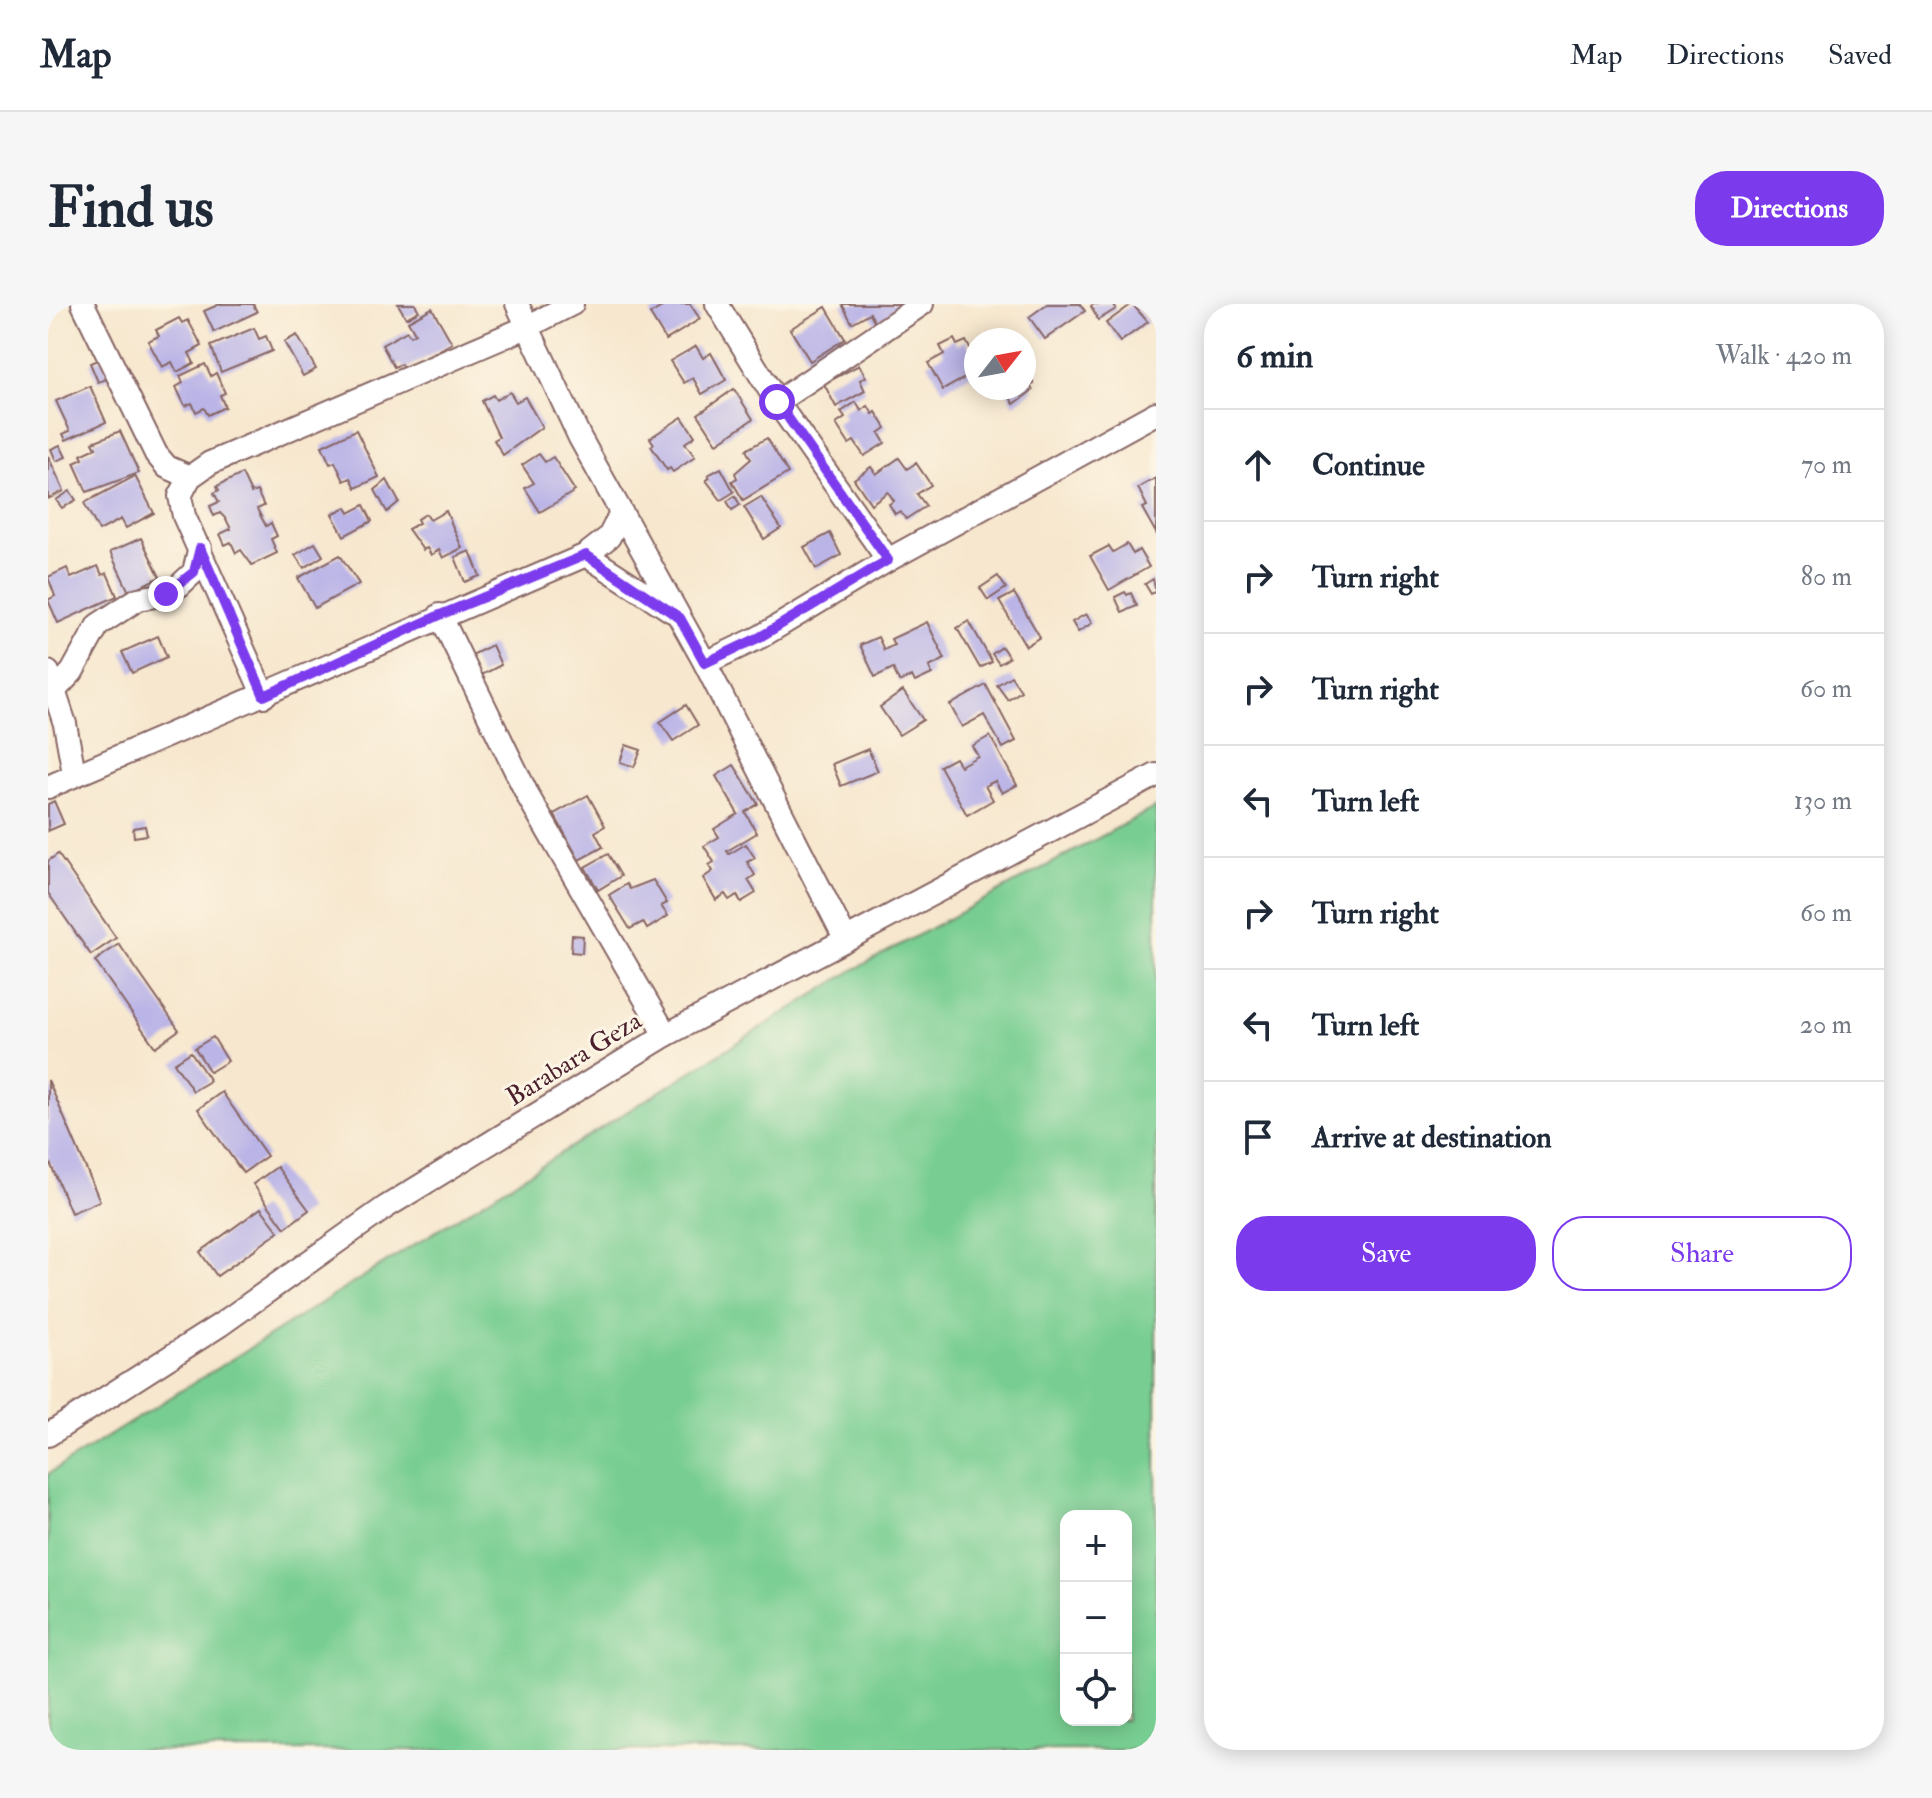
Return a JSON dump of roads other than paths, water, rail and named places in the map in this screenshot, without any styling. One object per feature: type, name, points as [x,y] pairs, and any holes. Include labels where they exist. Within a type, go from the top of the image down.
[{"type":"street","points":[[83,304],[129,392],[156,454],[167,467],[190,477]]},
{"type":"street","points":[[517,304],[621,513],[705,663],[845,938]]},
{"type":"street","points":[[264,696],[184,516],[180,496],[190,477],[210,463],[527,327],[572,304]]},
{"type":"street","points":[[717,304],[777,402],[888,560]]},
{"type":"street","points":[[777,402],[922,304]]},
{"type":"street","points":[[705,663],[760,637],[888,560],[1156,413]]},
{"type":"street","points":[[48,787],[74,773],[264,696],[440,615],[586,555],[609,537],[621,513]]},
{"type":"street","points":[[74,773],[52,681],[78,664],[98,625],[138,599],[166,594],[180,585],[194,572],[200,548]]},
{"type":"street","points":[[586,555],[680,618]]},
{"type":"street","points":[[440,615],[529,798],[666,1035]]},
{"type":"street","name":"Barabara Geza","points":[[48,1435],[220,1325],[386,1207],[666,1035],[1156,775]]}]
